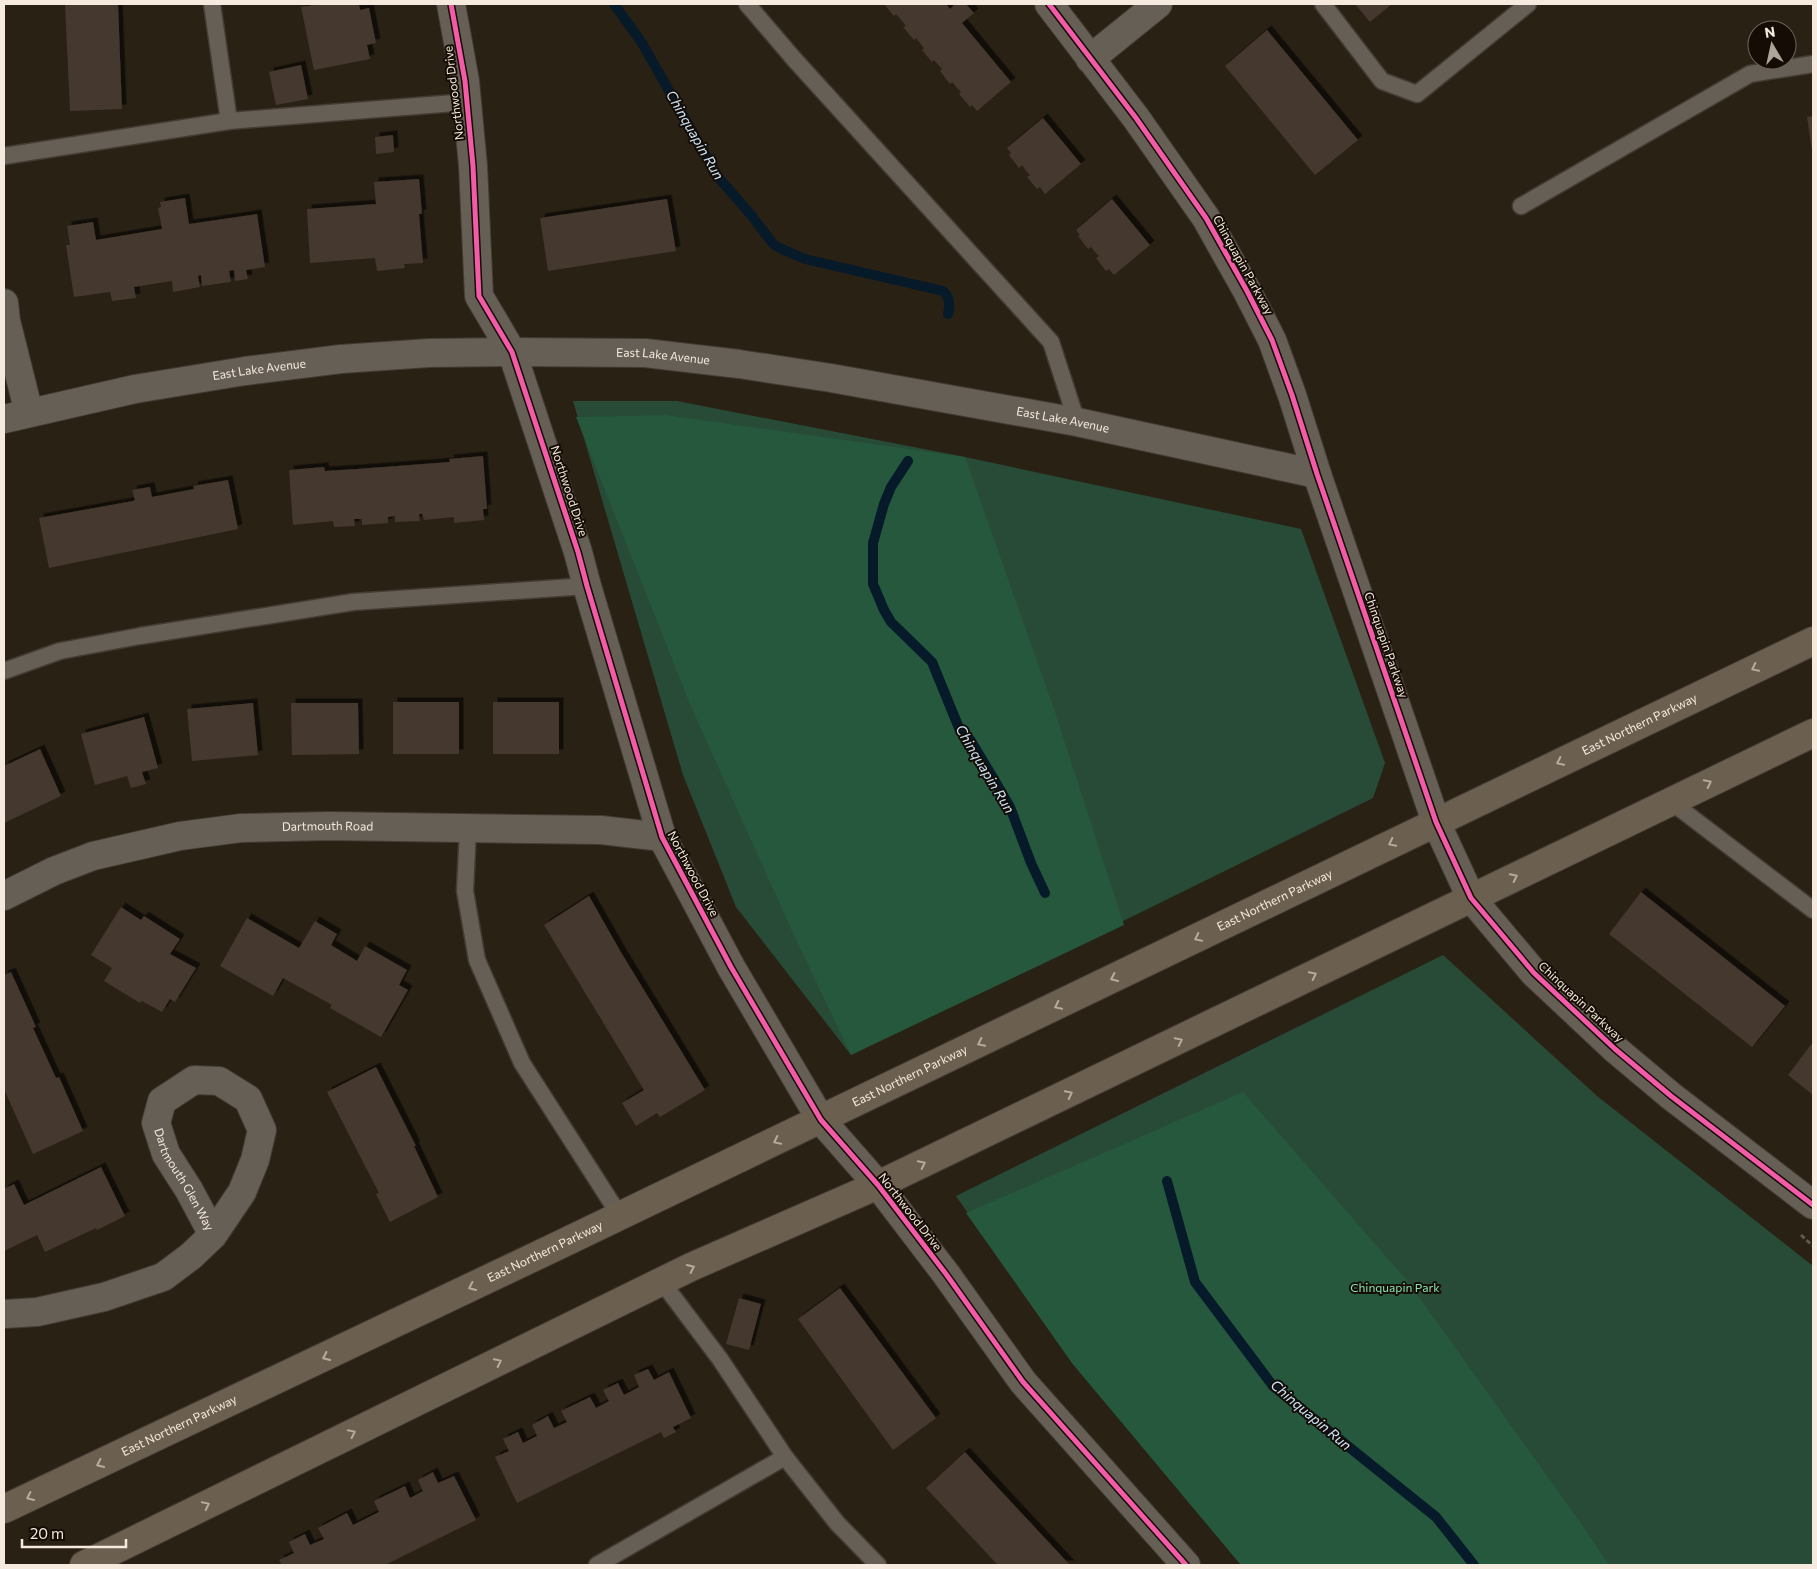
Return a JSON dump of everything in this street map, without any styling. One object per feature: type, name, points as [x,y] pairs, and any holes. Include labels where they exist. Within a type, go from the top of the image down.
[{"type":"main road","name":"East Northern Parkway","points":[[4,1510],[821,1120],[1813,641]]},
{"type":"main road","points":[[84,1565],[700,1263],[878,1185],[1813,733]]},
{"type":"street","name":"Northwood Drive","points":[[451,4],[458,37],[467,102],[479,296],[512,352],[578,552],[586,586],[662,837],[732,967],[821,1120],[878,1185],[946,1274],[1023,1382],[1186,1565]]},
{"type":"street","name":"Chinquapin Parkway","points":[[1049,4],[1136,118],[1206,218],[1272,340],[1436,822],[1471,898],[1534,973],[1615,1049],[1671,1096],[1813,1205]]},
{"type":"street","points":[[1090,58],[1158,4]]},
{"type":"street","points":[[4,303],[17,416]]},
{"type":"street","name":"East Lake Avenue","points":[[17,416],[135,389],[245,371],[351,359],[429,353],[645,353],[739,364],[831,378],[1077,422],[1317,474]]},
{"type":"street","name":"Dartmouth Road","points":[[4,896],[54,871],[93,856],[180,836],[241,828],[329,826],[601,830],[662,837]]},
{"type":"street","name":"Dartmouth Glen Way","points":[[4,1314],[37,1312],[104,1297],[163,1277],[191,1256],[213,1235],[242,1192],[255,1160],[262,1130],[248,1099],[219,1081],[194,1080],[162,1101],[156,1123],[166,1154],[189,1190],[213,1235]]},
{"type":"lane","points":[[212,4],[229,122]]},
{"type":"lane","points":[[746,4],[1051,342],[1077,422]]},
{"type":"lane","points":[[1323,4],[1382,81],[1417,94],[1528,4]]},
{"type":"lane","points":[[1522,206],[1750,74],[1813,64]]},
{"type":"lane","points":[[4,156],[229,122],[467,102]]},
{"type":"lane","points":[[4,671],[60,652],[140,636],[353,602],[586,586]]},
{"type":"lane","points":[[1670,801],[1813,910]]},
{"type":"lane","points":[[468,828],[465,891],[477,960],[522,1063],[620,1216]]},
{"type":"lane","points":[[662,1282],[720,1359],[785,1457],[837,1523],[878,1565]]},
{"type":"lane","points":[[597,1565],[785,1457]]},
{"type":"green space","points":[[573,401],[677,401],[965,457],[1301,529],[1385,763],[1373,798],[851,1055],[736,907],[683,775]]},
{"type":"green space","points":[[665,415],[965,457],[1054,709],[1124,925],[851,1055],[790,927],[689,702],[576,417]]},
{"type":"green space","name":"Chinquapin Park","points":[[1443,955],[1597,1096],[1813,1266],[1813,1565],[1241,1565],[1072,1363],[956,1196]]},
{"type":"green space","points":[[1243,1092],[1409,1283],[1609,1565],[1241,1565],[1072,1363],[966,1213]]},
{"type":"building","points":[[65,4],[118,4],[122,109],[70,111]]},
{"type":"building","points":[[320,4],[359,4],[360,10],[369,8],[376,43],[367,45],[370,59],[314,70],[301,7]]},
{"type":"building","points":[[884,4],[946,4],[950,9],[955,4],[966,4],[974,13],[962,23],[1011,82],[977,111],[972,105],[970,107],[959,94],[961,92],[952,82],[950,84],[940,71],[942,69],[934,60],[932,62],[922,50],[924,48],[916,38],[914,40],[903,27],[906,26],[902,21],[896,14],[894,16]]},
{"type":"building","points":[[1355,4],[1392,4],[1370,22]]},
{"type":"building","points":[[1267,30],[1358,140],[1315,175],[1225,66]]},
{"type":"building","points":[[301,65],[308,99],[276,105],[269,72]]},
{"type":"building","points":[[1813,116],[1813,149],[1812,150],[1807,117]]},
{"type":"building","points":[[1043,118],[1081,164],[1045,194],[1040,187],[1037,189],[1027,177],[1030,175],[1022,165],[1019,168],[1009,155],[1011,153],[1007,148]]},
{"type":"building","points":[[393,135],[394,152],[376,154],[375,137]]},
{"type":"building","points":[[419,179],[422,214],[419,214],[423,263],[404,264],[405,268],[377,271],[375,258],[310,263],[307,209],[376,204],[374,182]]},
{"type":"building","points":[[185,198],[189,224],[257,214],[265,267],[246,270],[248,279],[235,281],[234,270],[229,271],[231,282],[202,286],[201,275],[198,276],[200,287],[173,292],[172,281],[134,287],[136,298],[112,301],[110,292],[74,297],[66,245],[70,245],[67,226],[93,222],[96,240],[162,229],[158,208],[161,207],[160,202]]},
{"type":"building","points":[[667,199],[676,251],[548,271],[540,218]]},
{"type":"building","points":[[1112,199],[1150,245],[1114,275],[1109,269],[1106,271],[1096,258],[1099,256],[1091,247],[1088,249],[1078,236],[1080,235],[1076,230]]},
{"type":"building","points":[[483,456],[487,509],[483,509],[484,520],[454,523],[454,517],[424,520],[422,514],[419,514],[420,521],[395,522],[395,516],[388,517],[388,523],[362,525],[362,519],[354,519],[355,526],[334,527],[333,521],[293,525],[289,470],[324,467],[325,471],[357,469],[450,462],[449,459]]},
{"type":"building","points":[[228,480],[238,529],[49,568],[39,518],[133,501],[135,500],[132,490],[150,487],[152,497],[194,489],[193,486]]},
{"type":"building","points":[[393,702],[459,702],[459,754],[393,754]]},
{"type":"building","points":[[493,702],[559,702],[559,754],[493,754]]},
{"type":"building","points":[[253,703],[258,755],[192,761],[187,709]]},
{"type":"building","points":[[291,703],[358,703],[359,754],[292,755]]},
{"type":"building","points":[[144,717],[158,768],[142,772],[146,784],[131,788],[127,776],[95,785],[81,734]]},
{"type":"building","points":[[40,749],[61,796],[4,823],[4,766]]},
{"type":"building","points":[[1641,892],[1785,1006],[1752,1047],[1609,934]]},
{"type":"building","points":[[589,896],[705,1090],[660,1117],[657,1113],[636,1126],[622,1103],[644,1090],[544,925]]},
{"type":"building","points":[[121,907],[141,920],[144,916],[180,939],[170,954],[196,968],[175,1002],[170,999],[162,1012],[142,1001],[140,1003],[104,981],[112,968],[91,955]]},
{"type":"building","points":[[247,918],[299,948],[315,921],[337,934],[331,945],[357,961],[365,946],[407,970],[399,985],[408,990],[381,1037],[330,1008],[332,1005],[283,978],[273,996],[220,966]]},
{"type":"building","points":[[11,972],[36,1027],[33,1028],[56,1078],[59,1077],[83,1131],[33,1154],[4,1089],[4,975]]},
{"type":"building","points":[[1813,1042],[1813,1095],[1788,1075]]},
{"type":"building","points":[[376,1067],[416,1146],[414,1146],[438,1197],[390,1222],[376,1194],[379,1193],[327,1092]]},
{"type":"building","points":[[101,1167],[125,1216],[45,1252],[37,1235],[4,1251],[4,1189],[14,1184],[24,1205]]},
{"type":"building","points":[[840,1288],[936,1418],[893,1450],[798,1319]]},
{"type":"building","points":[[739,1298],[761,1304],[749,1350],[726,1344]]},
{"type":"building","points":[[648,1369],[654,1380],[669,1372],[691,1418],[673,1427],[676,1432],[664,1438],[661,1432],[517,1503],[495,1457],[509,1451],[503,1439],[518,1432],[523,1443],[537,1436],[532,1425],[548,1416],[554,1428],[567,1422],[561,1411],[590,1397],[596,1408],[609,1401],[603,1390],[618,1383],[624,1395],[639,1387],[634,1375]]},
{"type":"building","points":[[965,1452],[1070,1565],[998,1565],[926,1488]]},
{"type":"building","points":[[433,1472],[438,1483],[454,1476],[476,1520],[385,1565],[282,1565],[279,1560],[294,1553],[289,1542],[305,1534],[310,1545],[324,1539],[318,1528],[347,1513],[353,1525],[379,1512],[374,1501],[405,1486],[410,1498],[423,1491],[418,1480]]},
{"type":"waterway","name":"Chinquapin Run","points":[[614,4],[642,43],[718,177],[752,216],[773,244],[805,259],[943,291],[949,302],[948,314]]},
{"type":"waterway","name":"Chinquapin Run","points":[[908,461],[891,487],[884,504],[873,543],[873,584],[891,622],[932,662],[959,728],[971,741],[1010,807],[1031,863],[1045,893]]},
{"type":"waterway","name":"Chinquapin Run","points":[[1167,1181],[1195,1282],[1273,1386],[1436,1517],[1474,1565]]},
{"type":"cycle path","points":[[451,4],[465,81],[473,166],[479,296],[512,352],[578,552],[662,837],[731,967],[821,1120],[878,1185],[946,1274],[1023,1382],[1186,1565]]},
{"type":"cycle path","points":[[1049,4],[1136,118],[1206,218],[1272,340],[1436,822],[1471,898],[1534,973],[1615,1049],[1671,1096],[1813,1205]]}]
